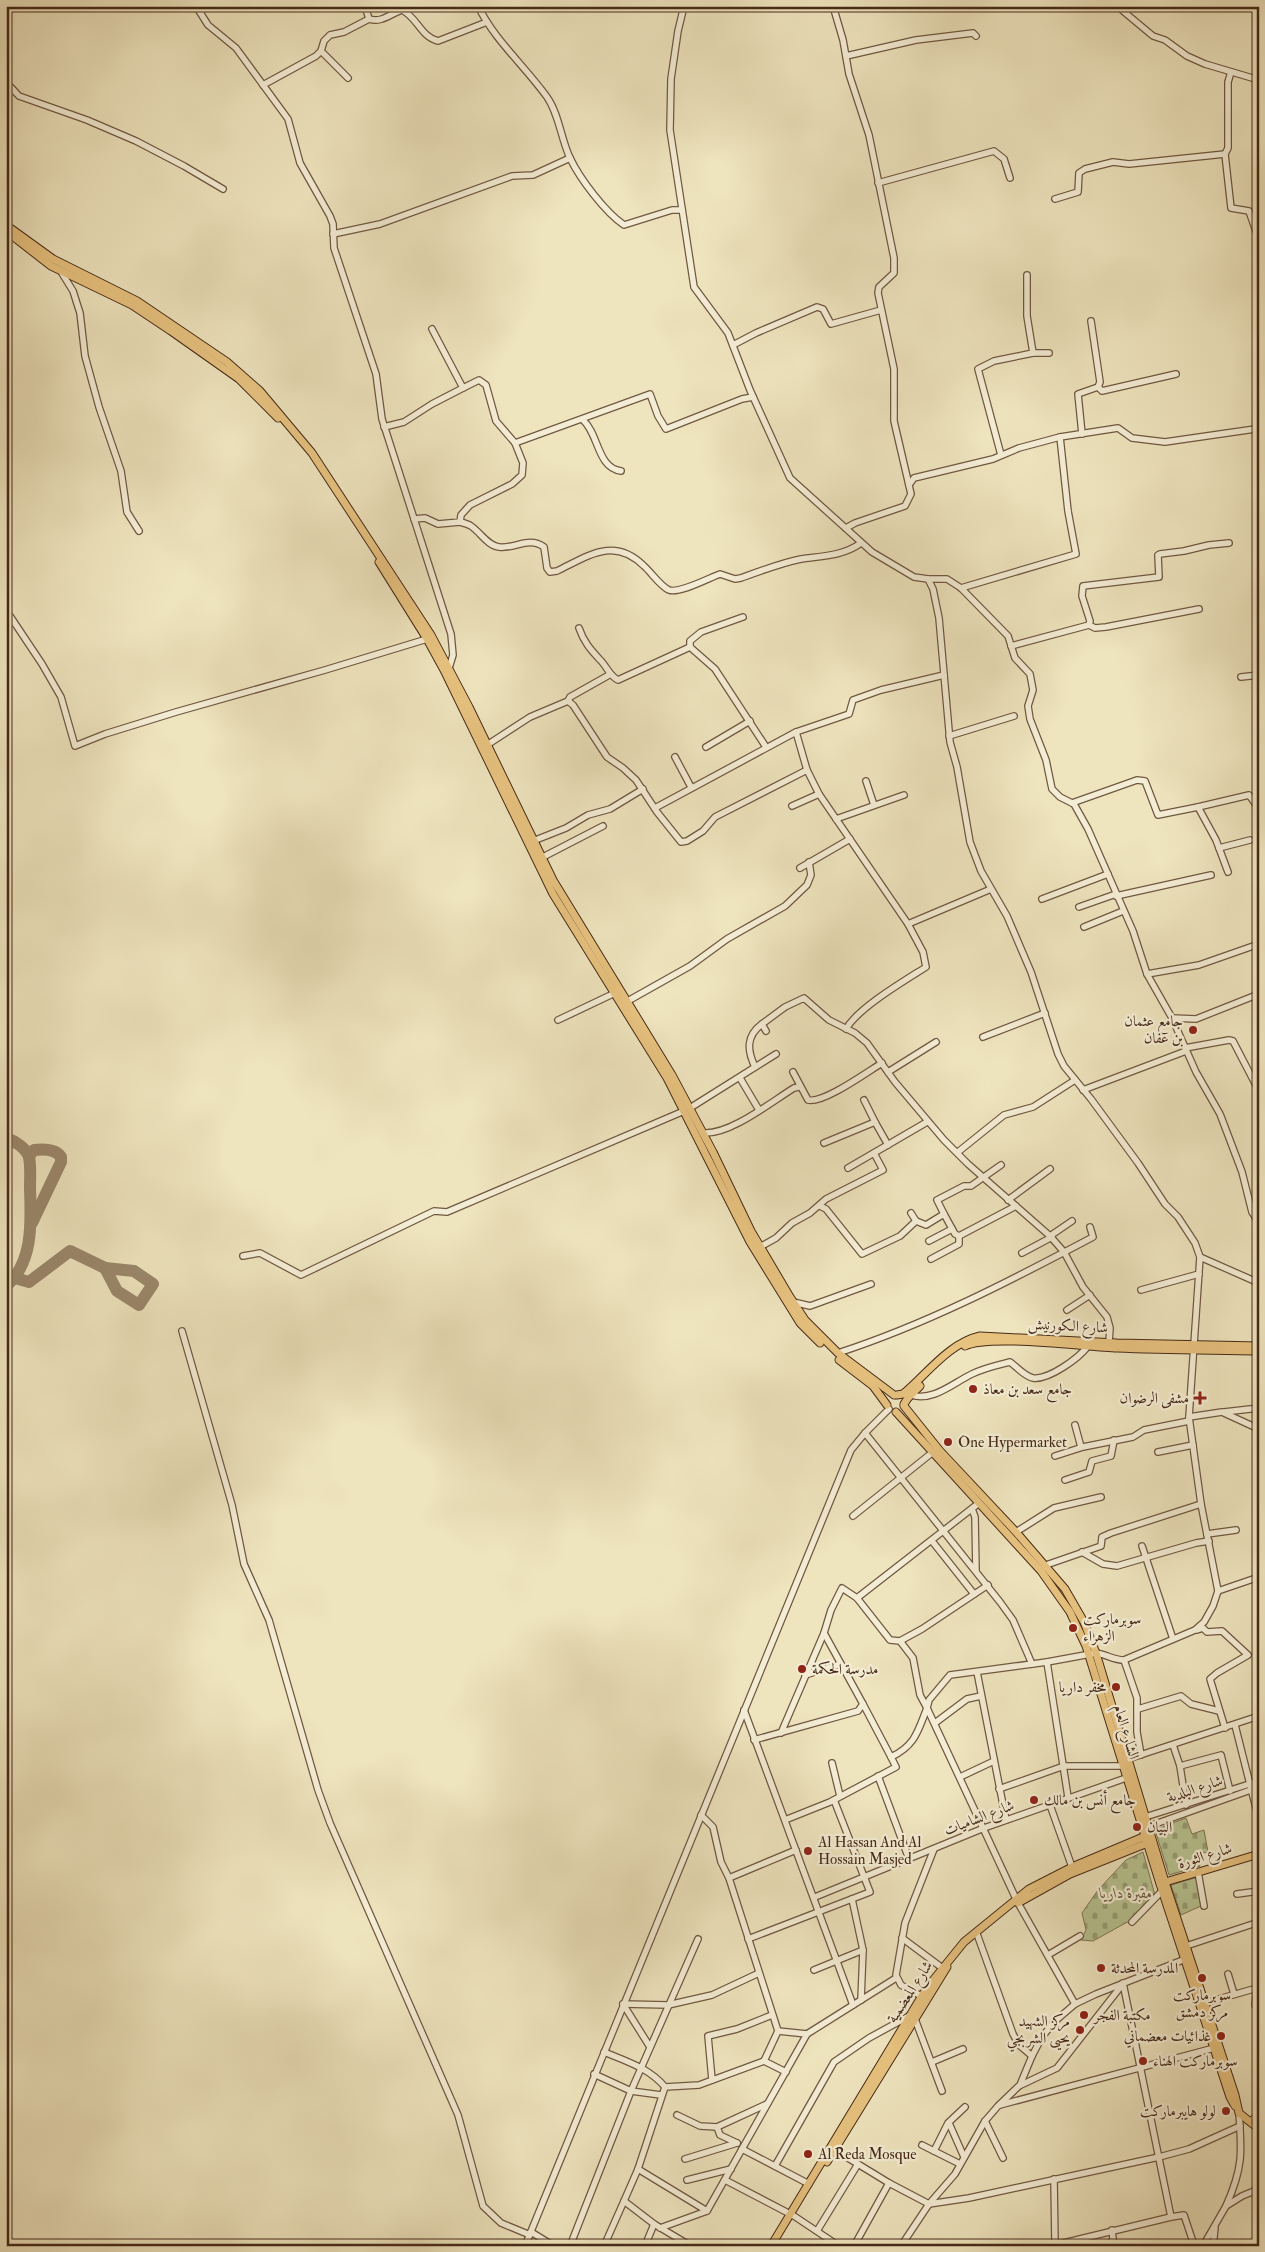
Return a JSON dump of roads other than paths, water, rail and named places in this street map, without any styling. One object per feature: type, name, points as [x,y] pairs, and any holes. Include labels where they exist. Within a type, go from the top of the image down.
[{"type":"main road","points":[[6,225],[54,259],[137,301],[227,362],[260,391],[306,446],[330,479],[420,617],[562,904],[617,992],[654,1057],[703,1133],[710,1154],[745,1233],[789,1300],[805,1320],[838,1354],[902,1398],[904,1405],[901,1410],[891,1409],[888,1400],[895,1395]]},
{"type":"main road","points":[[6,231],[37,256],[60,270],[132,305],[239,378],[258,396],[309,455],[446,669],[487,745],[502,784],[542,858],[550,882]]},
{"type":"main road","points":[[617,992],[626,1002],[660,1054],[710,1154],[789,1300]]},
{"type":"main road","name":"الشارع العام","points":[[789,1300],[800,1323],[834,1357],[873,1386],[891,1409],[1016,1532],[1072,1599],[1084,1622],[1124,1763],[1148,1835],[1162,1886],[1216,2048],[1230,2097],[1239,2113]]},
{"type":"main road","name":"شارع الكورنيش","points":[[895,1395],[903,1394],[953,1349],[971,1338],[990,1336],[1194,1346],[1259,1352]]},
{"type":"main road","name":"شارع الكورنيش","points":[[904,1405],[910,1395],[956,1352],[971,1343],[999,1341],[1088,1346],[1259,1346]]},
{"type":"main road","name":"الشارع العام","points":[[904,1405],[936,1453],[1035,1564],[1057,1592],[1092,1654]]},
{"type":"main road","name":"الشارع العام","points":[[1124,1763],[1126,1778],[1142,1818]]},
{"type":"main road","name":"شارع المعضمية","points":[[943,1969],[966,1943],[1029,1889],[1072,1867],[1148,1835]]},
{"type":"main road","name":"شارع المعضمية","points":[[772,2246],[813,2182],[924,1998],[943,1969],[974,1932],[1018,1900],[1148,1835]]},
{"type":"main road","name":"شارع الثورة","points":[[1162,1886],[1198,1872],[1259,1854]]},
{"type":"main road","points":[[1187,1959],[1205,2003],[1216,2048]]},
{"type":"main road","points":[[1239,2113],[1259,2130]]},
{"type":"main road","name":"شارع المعضمية","points":[[776,2246],[809,2184],[833,2148]]},
{"type":"street","points":[[196,6],[208,25],[236,48],[288,119],[300,163],[330,216],[333,224],[334,248],[376,374],[384,427],[452,641],[453,654],[446,669]]},
{"type":"street","points":[[365,6],[368,19]]},
{"type":"street","points":[[478,6],[487,22],[548,99],[570,158],[585,181],[615,218],[624,225],[672,210],[682,210]]},
{"type":"street","points":[[684,6],[671,78],[670,130],[694,286],[728,333],[753,398],[790,478],[861,543],[900,570],[914,577],[947,579],[961,588],[1008,636],[1015,658],[1032,677],[1032,690],[1028,706],[1030,719],[1046,760],[1052,789],[1056,794],[1072,803],[1088,829],[1133,931],[1147,974],[1172,1018],[1196,1072],[1220,1114],[1242,1172],[1252,1212],[1259,1223]]},
{"type":"street","points":[[833,6],[849,74],[869,135],[895,264],[892,276],[879,287],[878,294],[894,369],[894,421],[910,497],[905,506],[855,523],[846,528]]},
{"type":"street","points":[[1117,6],[1153,36],[1165,40],[1188,56],[1259,80]]},
{"type":"street","points":[[263,85],[294,70],[321,51],[324,41],[330,35],[344,32],[368,19],[374,21],[384,19],[402,10],[412,17],[427,35],[438,40],[487,22]]},
{"type":"street","points":[[846,56],[885,46],[931,38],[973,33],[976,36]]},
{"type":"street","points":[[321,51],[348,78]]},
{"type":"street","points":[[1231,72],[1228,82],[1228,148],[1225,154],[1231,208],[1249,211],[1259,240]]},
{"type":"street","points":[[6,82],[19,96],[87,120],[136,141],[223,189]]},
{"type":"street","points":[[878,183],[994,151],[1004,159],[1010,178]]},
{"type":"street","points":[[1055,199],[1078,192],[1079,173],[1085,169],[1113,162],[1129,164],[1225,154]]},
{"type":"street","points":[[333,234],[380,224],[512,176],[533,175],[570,158]]},
{"type":"street","points":[[60,270],[73,292],[80,313],[85,356],[99,407],[121,471],[127,512],[139,530]]},
{"type":"street","points":[[1027,275],[1027,316],[1032,353]]},
{"type":"street","points":[[733,345],[817,307],[823,308],[831,324],[881,310]]},
{"type":"street","points":[[1091,321],[1100,382],[1098,387]]},
{"type":"street","points":[[432,329],[463,388]]},
{"type":"street","points":[[1001,455],[978,369],[994,361],[1032,353],[1049,353]]},
{"type":"street","points":[[1098,387],[1102,391],[1176,374]]},
{"type":"street","points":[[384,427],[404,422],[432,404],[479,380],[486,385],[496,421],[516,443],[523,463],[522,474],[505,488],[470,505],[461,514],[460,522]]},
{"type":"street","points":[[1082,434],[1078,394],[1098,387]]},
{"type":"street","points":[[1259,392],[1257,395],[1259,413]]},
{"type":"street","points":[[516,443],[650,394],[664,428],[668,429],[742,399],[753,398]]},
{"type":"street","points":[[583,420],[589,425],[595,436],[602,458],[608,464],[621,471]]},
{"type":"street","points":[[909,485],[914,478],[993,459],[1018,448],[1060,437],[1118,428],[1132,438],[1169,442],[1259,427]]},
{"type":"street","points":[[961,588],[1076,554],[1068,511],[1060,437]]},
{"type":"street","points":[[414,519],[425,518],[438,524],[460,522],[471,526],[495,547],[502,548],[525,542],[540,544],[544,547],[547,568],[550,572],[557,571],[602,550],[615,549],[636,558],[669,590],[678,591],[720,574],[735,579],[741,578],[800,559],[817,558],[847,551],[861,543]]},
{"type":"street","points":[[1089,624],[1090,621],[1081,591],[1082,586],[1159,577],[1158,555],[1160,554],[1229,543]]},
{"type":"street","points":[[928,579],[936,602],[949,736],[970,842],[981,871],[1007,916],[1046,1013],[1058,1054],[1064,1066],[1138,1163],[1165,1204],[1178,1217],[1195,1244],[1200,1257],[1189,1419],[1201,1504],[1218,1590],[1213,1606],[1204,1622],[1195,1630]]},
{"type":"street","points":[[1011,646],[1089,624],[1095,628],[1106,627],[1198,609]]},
{"type":"street","points":[[6,610],[42,664],[61,697],[75,746],[104,734],[326,670],[427,638]]},
{"type":"street","points":[[743,618],[701,632],[690,641],[690,647],[715,669],[766,747]]},
{"type":"street","points":[[579,628],[586,645],[602,662],[610,675],[618,680],[622,680],[674,653],[690,647]]},
{"type":"street","points":[[487,745],[530,717],[568,701],[570,697],[610,675]]},
{"type":"street","points":[[655,808],[796,732],[849,714],[852,700],[882,690],[944,675]]},
{"type":"street","points":[[1241,677],[1259,675]]},
{"type":"street","points":[[568,701],[573,705],[607,757],[628,772],[643,789],[679,841],[684,842],[703,831],[716,817],[807,770]]},
{"type":"street","points":[[949,736],[1014,716]]},
{"type":"street","points":[[706,747],[750,721]]},
{"type":"street","points":[[796,732],[807,770],[819,794],[908,924],[923,952],[926,967],[868,1007],[851,1021],[846,1029]]},
{"type":"street","points":[[675,757],[691,787]]},
{"type":"street","points":[[1072,803],[1137,780],[1146,781],[1158,814],[1249,796],[1259,808]]},
{"type":"street","points":[[866,781],[874,805]]},
{"type":"street","points":[[534,842],[588,816],[610,809],[643,789]]},
{"type":"street","points":[[792,806],[819,794]]},
{"type":"street","points":[[836,819],[904,795]]},
{"type":"street","points":[[1198,807],[1219,848],[1228,872]]},
{"type":"street","points":[[542,858],[603,826]]},
{"type":"street","points":[[800,868],[850,839]]},
{"type":"street","points":[[1219,848],[1250,840]]},
{"type":"street","points":[[626,1002],[690,966],[727,938],[785,906],[807,884],[811,875],[809,862]]},
{"type":"street","points":[[1042,899],[1108,874]]},
{"type":"street","points":[[1079,907],[1116,895],[1211,875]]},
{"type":"street","points":[[908,924],[991,889]]},
{"type":"street","points":[[1084,927],[1124,912]]},
{"type":"street","points":[[1147,974],[1199,965],[1259,944]]},
{"type":"street","points":[[558,1020],[617,992]]},
{"type":"street","points":[[1172,1018],[1196,1019],[1259,994]]},
{"type":"street","points":[[755,1067],[750,1057],[750,1035],[762,1024],[791,1004],[804,998],[829,1020],[867,1043],[927,1122],[1008,1200],[1051,1236],[1064,1252],[1090,1295],[1107,1317],[1110,1328],[1109,1342]]},
{"type":"street","points":[[983,1037],[1046,1013]]},
{"type":"street","points":[[762,1024],[766,1032]]},
{"type":"street","points":[[1083,1090],[1186,1049],[1229,1040],[1233,1041],[1259,1090]]},
{"type":"street","points":[[888,1072],[936,1042]]},
{"type":"street","points":[[243,1256],[260,1253],[301,1275],[434,1211],[447,1212],[687,1110],[776,1054]]},
{"type":"street","points":[[793,1072],[799,1087],[808,1100],[812,1101],[838,1090],[882,1063]]},
{"type":"street","points":[[740,1078],[759,1110]]},
{"type":"street","points":[[958,1152],[1004,1115],[1033,1107],[1075,1080]]},
{"type":"street","points":[[703,1133],[709,1134],[733,1126],[794,1088],[799,1087]]},
{"type":"street","points":[[864,1100],[888,1145]]},
{"type":"street","points":[[824,1143],[875,1122]]},
{"type":"street","points":[[848,1168],[927,1122]]},
{"type":"street","points":[[760,1247],[833,1195],[883,1170],[874,1153]]},
{"type":"street","points":[[931,1259],[959,1244],[959,1236],[952,1229],[937,1200],[964,1186],[971,1186],[1001,1165]]},
{"type":"street","points":[[1008,1200],[1050,1169]]},
{"type":"street","points":[[820,1206],[826,1209],[862,1254],[900,1236],[916,1221]]},
{"type":"street","points":[[959,1236],[1016,1206]]},
{"type":"street","points":[[911,1213],[916,1221],[926,1225],[944,1214]]},
{"type":"street","points":[[1022,1253],[1072,1221]]},
{"type":"street","points":[[838,1354],[928,1320],[1094,1237],[1090,1227]]},
{"type":"street","points":[[929,1241],[952,1229]]},
{"type":"street","points":[[1200,1257],[1259,1283]]},
{"type":"street","points":[[1141,1290],[1199,1274]]},
{"type":"street","points":[[789,1300],[810,1306],[871,1284]]},
{"type":"street","points":[[1067,1310],[1090,1295]]},
{"type":"street","points":[[182,1331],[232,1505],[244,1564],[269,1620],[318,1790],[330,1823],[458,2116],[483,2206],[501,2223],[530,2233],[554,2246]]},
{"type":"street","points":[[910,1395],[917,1397],[940,1393],[972,1374],[1010,1362],[1024,1374],[1035,1378],[1058,1370],[1082,1354],[1088,1346]]},
{"type":"street","points":[[1056,1456],[1081,1447],[1133,1438],[1144,1430],[1189,1419],[1222,1412],[1259,1408]]},
{"type":"street","points":[[525,2246],[851,1450],[865,1433],[891,1409]]},
{"type":"street","points":[[1222,1412],[1259,1429]]},
{"type":"street","points":[[1075,1425],[1081,1447]]},
{"type":"street","points":[[865,1433],[900,1479],[988,1585],[1013,1620],[1032,1664]]},
{"type":"street","points":[[1065,1480],[1089,1472],[1092,1460],[1111,1456],[1114,1440]]},
{"type":"street","points":[[1158,1452],[1193,1445]]},
{"type":"street","points":[[854,1516],[936,1453]]},
{"type":"street","points":[[1016,1532],[1054,1508],[1100,1496]]},
{"type":"street","points":[[857,1598],[979,1503]]},
{"type":"street","points":[[1046,1566],[1100,1546],[1102,1537],[1111,1533],[1201,1504]]},
{"type":"street","points":[[972,1509],[975,1517],[976,1570]]},
{"type":"street","points":[[1207,1534],[1236,1530]]},
{"type":"street","points":[[932,1541],[974,1594]]},
{"type":"street","points":[[1082,1552],[1103,1564],[1117,1566],[1209,1541]]},
{"type":"street","points":[[1142,1546],[1173,1639]]},
{"type":"street","points":[[1218,1590],[1259,1576]]},
{"type":"street","points":[[781,1733],[824,1633],[831,1610],[842,1588],[857,1598],[890,1640],[900,1640],[922,1629],[988,1585]]},
{"type":"street","points":[[891,1757],[904,1752],[912,1744],[929,1700],[950,1675],[1092,1654],[1102,1654],[1115,1660],[1124,1660],[1203,1628],[1207,1632],[1222,1631],[1248,1655],[1216,1673],[1210,1679],[1225,1728]]},
{"type":"street","points":[[785,1820],[834,1800],[896,1767],[824,1633]]},
{"type":"street","points":[[900,1640],[913,1658],[920,1695],[1018,1900],[1075,2004]]},
{"type":"street","points":[[1124,1660],[1137,1698],[1137,1732],[1141,1755]]},
{"type":"street","points":[[1047,1662],[1068,1797]]},
{"type":"street","points":[[805,1675],[841,1664]]},
{"type":"street","points":[[977,1672],[1006,1820]]},
{"type":"street","points":[[935,1723],[967,1699],[981,1696]]},
{"type":"street","points":[[1138,1709],[1181,1696],[1191,1704],[1219,1711]]},
{"type":"street","points":[[754,1740],[858,1711],[863,1704]]},
{"type":"street","points":[[744,1710],[853,2005]]},
{"type":"street","points":[[999,1789],[1064,1766],[1124,1763],[1141,1755],[1259,1716]]},
{"type":"street","points":[[1235,1725],[1259,1820]]},
{"type":"street","points":[[1173,1745],[1180,1766],[1186,1805]]},
{"type":"street","points":[[1180,1766],[1221,1755],[1230,1791]]},
{"type":"street","points":[[960,1777],[994,1761]]},
{"type":"street","points":[[832,1762],[840,1796]]},
{"type":"street","points":[[878,1776],[909,1859]]},
{"type":"street","name":"شارع الشاميات","points":[[814,1897],[984,1828],[1126,1778]]},
{"type":"street","name":"شارع البلدية","points":[[1148,1835],[1157,1824],[1250,1787],[1259,1781]]},
{"type":"street","name":"شارع البلدية","points":[[1142,1818],[1230,1791],[1259,1787]]},
{"type":"street","points":[[748,1939],[870,1892],[834,1800]]},
{"type":"street","points":[[1050,1805],[1072,1867]]},
{"type":"street","points":[[665,2087],[699,2085],[764,2061],[778,2031],[728,1878],[721,1862],[713,1828],[701,1815]]},
{"type":"street","points":[[1155,1815],[1157,1824]]},
{"type":"street","points":[[924,1998],[901,1984],[896,1978],[902,1938],[910,1908],[934,1849]]},
{"type":"street","points":[[728,1878],[796,1850]]},
{"type":"street","points":[[1198,1872],[1204,1906]]},
{"type":"street","points":[[1132,1922],[1162,1886]]},
{"type":"street","points":[[1237,1894],[1259,1891]]},
{"type":"street","points":[[852,1898],[863,1950],[861,2000]]},
{"type":"street","points":[[1183,1947],[1259,1922]]},
{"type":"street","points":[[977,1934],[1013,2034],[1019,2045],[1032,2056]]},
{"type":"street","points":[[1048,1955],[1080,1936]]},
{"type":"street","points":[[902,1938],[943,1969]]},
{"type":"street","points":[[570,2246],[641,2067],[698,1939]]},
{"type":"street","points":[[814,1970],[863,1950]]},
{"type":"street","points":[[1020,2085],[1042,2037],[1054,2022],[1075,2004],[1123,1983],[1187,1959]]},
{"type":"street","points":[[624,2004],[668,2005],[712,1994],[759,1973]]},
{"type":"street","points":[[1228,1974],[1234,1994]]},
{"type":"street","points":[[1259,1975],[1255,2005],[1259,2010]]},
{"type":"street","points":[[660,2228],[707,2211],[807,2034],[896,1978]]},
{"type":"street","points":[[1123,1983],[1171,2218]]},
{"type":"street","points":[[901,2246],[929,2204],[960,2164],[985,2122],[998,2106],[1020,2085],[1057,2068],[1123,1983]]},
{"type":"street","points":[[1205,2003],[1257,1988]]},
{"type":"street","points":[[624,2004],[650,2047]]},
{"type":"street","points":[[712,2080],[708,2036],[737,2029],[772,2015]]},
{"type":"street","points":[[775,2166],[834,2062],[869,2038],[913,2017],[942,2091]]},
{"type":"street","points":[[778,2031],[807,2034]]},
{"type":"street","points":[[998,2106],[1141,2066],[1216,2048]]},
{"type":"street","points":[[932,2062],[964,2049]]},
{"type":"street","points":[[604,2052],[641,2067],[657,2077],[665,2087]]},
{"type":"street","points":[[764,2061],[786,2072]]},
{"type":"street","points":[[594,2074],[631,2092],[661,2095]]},
{"type":"street","points":[[604,2246],[638,2169],[665,2087]]},
{"type":"street","points":[[677,2114],[700,2126],[717,2127],[768,2104]]},
{"type":"street","points":[[934,2151],[949,2122],[965,2106]]},
{"type":"street","points":[[1203,2246],[1226,2206],[1237,2182],[1242,2159],[1239,2113]]},
{"type":"street","points":[[1250,2122],[1259,2114]]},
{"type":"street","points":[[949,2122],[964,2157]]},
{"type":"street","points":[[985,2122],[1004,2158]]},
{"type":"street","points":[[833,2148],[889,2183],[929,2204],[970,2198],[1159,2157],[1189,2149],[1240,2126]]},
{"type":"street","points":[[717,2127],[720,2135],[809,2184]]},
{"type":"street","points":[[685,2159],[737,2143]]},
{"type":"street","points":[[922,2145],[960,2164]]},
{"type":"street","points":[[817,2231],[858,2164]]},
{"type":"street","points":[[638,2169],[707,2211]]},
{"type":"street","points":[[687,2180],[731,2169]]},
{"type":"street","points":[[1054,2179],[1053,2245],[1184,2215],[1193,2242],[1198,2246]]},
{"type":"street","points":[[725,2180],[792,2215],[839,2246]]},
{"type":"street","points":[[854,2246],[889,2183]]},
{"type":"street","points":[[1226,2206],[1242,2196],[1259,2189]]},
{"type":"street","points":[[624,2201],[654,2224],[691,2246]]},
{"type":"street","points":[[645,2246],[654,2224]]},
{"type":"street","points":[[1213,2246],[1215,2225]]},
{"type":"street","points":[[1109,2246],[1113,2239],[1112,2230]]},
{"type":"place","name":"جامع عثمان بن عفان","points":[[1193,1030]]},
{"type":"place","name":"جامع سعد بن معاذ","points":[[973,1389]]},
{"type":"place","name":"مشفى الرضوان","points":[[1200,1398]]},
{"type":"place","name":"One Hypermarket","points":[[948,1442]]},
{"type":"place","name":"سوبرماركت الزهراء","points":[[1073,1628]]},
{"type":"place","name":"مدرسة الحكمة","points":[[802,1669]]},
{"type":"place","name":"مخفر داريا","points":[[1116,1687]]},
{"type":"place","name":"جامع أنس بن مالك","points":[[1034,1800]]},
{"type":"place","name":"البيان","points":[[1137,1827]]},
{"type":"place","name":"Al Hassan And Al Hossain Masjed","points":[[808,1851]]},
{"type":"place","name":"المدرسة المحدثة","points":[[1101,1968]]},
{"type":"place","name":"سوبرماركت مركز دمشق","points":[[1202,1978]]},
{"type":"place","name":"مكتبة الفجر","points":[[1084,2015]]},
{"type":"place","name":"مركز الشهيد يحيى الشربجي","points":[[1080,2030]]},
{"type":"place","name":"غذائيات معضماني","points":[[1221,2036]]},
{"type":"place","name":"سوبرماركت الهناء","points":[[1143,2061]]},
{"type":"place","name":"لولو هايبرماركت","points":[[1226,2111]]},
{"type":"place","name":"Al Reda Mosque","points":[[808,2154]]},
{"type":"park label","name":"مقبرة داريا","points":[[1126,1893]]}]
